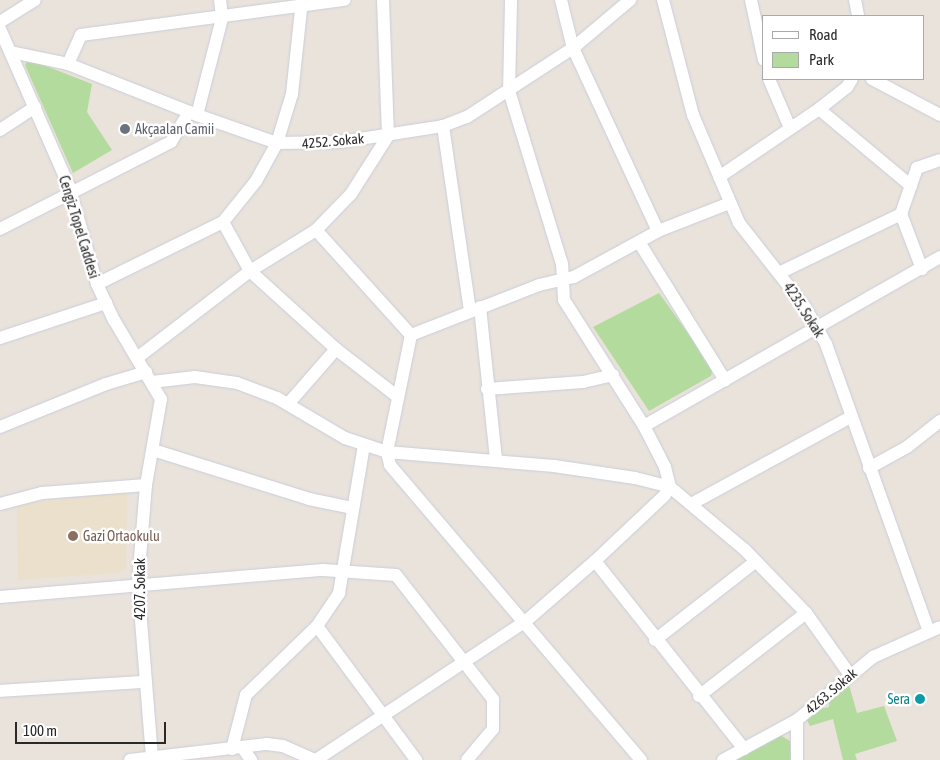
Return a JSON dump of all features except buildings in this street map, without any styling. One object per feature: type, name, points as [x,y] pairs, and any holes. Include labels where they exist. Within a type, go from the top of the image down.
[{"type":"street","points":[[0,22],[35,0]]},
{"type":"street","points":[[0,229],[70,191],[171,142],[193,114],[222,18],[220,0]]},
{"type":"street","points":[[68,64],[81,35],[222,18],[302,4],[345,0]]},
{"type":"street","points":[[137,358],[250,271],[316,230],[351,194],[388,136],[383,0]]},
{"type":"street","points":[[130,760],[152,757],[169,758],[237,748],[283,746],[315,760],[466,664],[526,621],[595,561],[664,496],[670,487],[665,467],[644,426],[613,375],[567,307],[562,264],[509,91],[511,0]]},
{"type":"street","points":[[561,0],[573,48],[658,231]]},
{"type":"street","name":"4252. Sokak","points":[[6,47],[68,64],[193,114],[277,143],[324,144],[388,136],[443,126],[467,117],[573,48],[630,0]]},
{"type":"street","name":"4235. Sokak","points":[[663,0],[685,92],[730,203],[748,235],[779,273],[817,329],[838,374],[869,468],[935,629]]},
{"type":"street","points":[[751,0],[762,51]]},
{"type":"street","points":[[858,15],[859,1]]},
{"type":"street","points":[[97,284],[223,222],[256,182],[277,143],[292,94],[302,4]]},
{"type":"street","name":"Cengiz Topel Caddesi","points":[[0,28],[6,47],[35,107],[70,191],[97,284],[152,382]]},
{"type":"street","points":[[768,80],[790,128]]},
{"type":"street","points":[[719,177],[819,109],[847,87],[851,80]]},
{"type":"street","points":[[874,80],[940,115]]},
{"type":"street","points":[[0,130],[35,107]]},
{"type":"street","points":[[819,109],[911,186]]},
{"type":"street","points":[[443,126],[475,309],[496,460]]},
{"type":"street","points":[[922,268],[901,214],[917,168],[940,160]]},
{"type":"street","points":[[411,335],[475,309],[586,272],[658,231],[730,203]]},
{"type":"street","points":[[779,273],[901,214]]},
{"type":"street","points":[[223,222],[250,271],[336,349],[398,397]]},
{"type":"street","points":[[316,230],[411,335]]},
{"type":"street","points":[[639,242],[725,380]]},
{"type":"street","points":[[644,426],[817,329],[940,257]]},
{"type":"street","points":[[0,338],[106,303]]},
{"type":"street","points":[[411,335],[386,452],[390,464],[526,621],[641,760]]},
{"type":"street","points":[[288,404],[336,349]]},
{"type":"street","points":[[487,389],[583,382],[613,375]]},
{"type":"street","points":[[0,427],[106,384],[215,379],[260,390],[288,404],[330,430],[364,445],[386,452],[496,460],[626,476],[670,487],[693,503],[756,561],[806,613],[850,675]]},
{"type":"street","name":"4207. Sokak","points":[[152,382],[162,407],[146,485],[138,583],[144,682],[152,757]]},
{"type":"street","points":[[693,503],[851,417]]},
{"type":"street","points":[[869,468],[907,447],[940,421]]},
{"type":"street","points":[[237,748],[246,695],[317,626],[339,593],[364,445]]},
{"type":"street","points":[[153,450],[309,499],[352,508]]},
{"type":"street","points":[[0,504],[42,493],[146,485]]},
{"type":"street","points":[[595,561],[699,696],[744,749]]},
{"type":"street","points":[[655,640],[756,561]]},
{"type":"street","points":[[0,597],[138,583],[323,570],[342,573],[396,575],[493,699],[493,730],[468,760]]},
{"type":"street","points":[[699,696],[806,613]]},
{"type":"street","points":[[317,626],[416,760]]},
{"type":"street","name":"4263. Sokak","points":[[723,760],[797,720],[850,675],[884,650],[935,629]]},
{"type":"street","points":[[0,691],[144,682]]},
{"type":"street","points":[[797,720],[797,760]]},
{"type":"street","points":[[237,748],[250,760]]},
{"type":"shaded area","name":"Gazi Ortaokulu","points":[[127,492],[126,568],[118,573],[18,580],[17,504]]},
{"type":"green space","points":[[28,59],[92,84],[87,112],[112,150],[73,173],[25,65]]},
{"type":"green space","points":[[659,293],[713,368],[711,376],[649,411],[593,327]]},
{"type":"green space","points":[[849,685],[857,713],[884,706],[897,741],[855,754],[857,760],[843,760],[833,719],[810,726],[807,720],[820,709],[829,707],[829,702]]},
{"type":"green space","points":[[780,735],[790,741],[791,760],[734,760]]},
{"type":"place","name":"Akçaalan Camii","points":[[125,129]]},
{"type":"place","name":"Gazi Ortaokulu","points":[[73,536]]},
{"type":"place","name":"Sera","points":[[920,699]]}]
